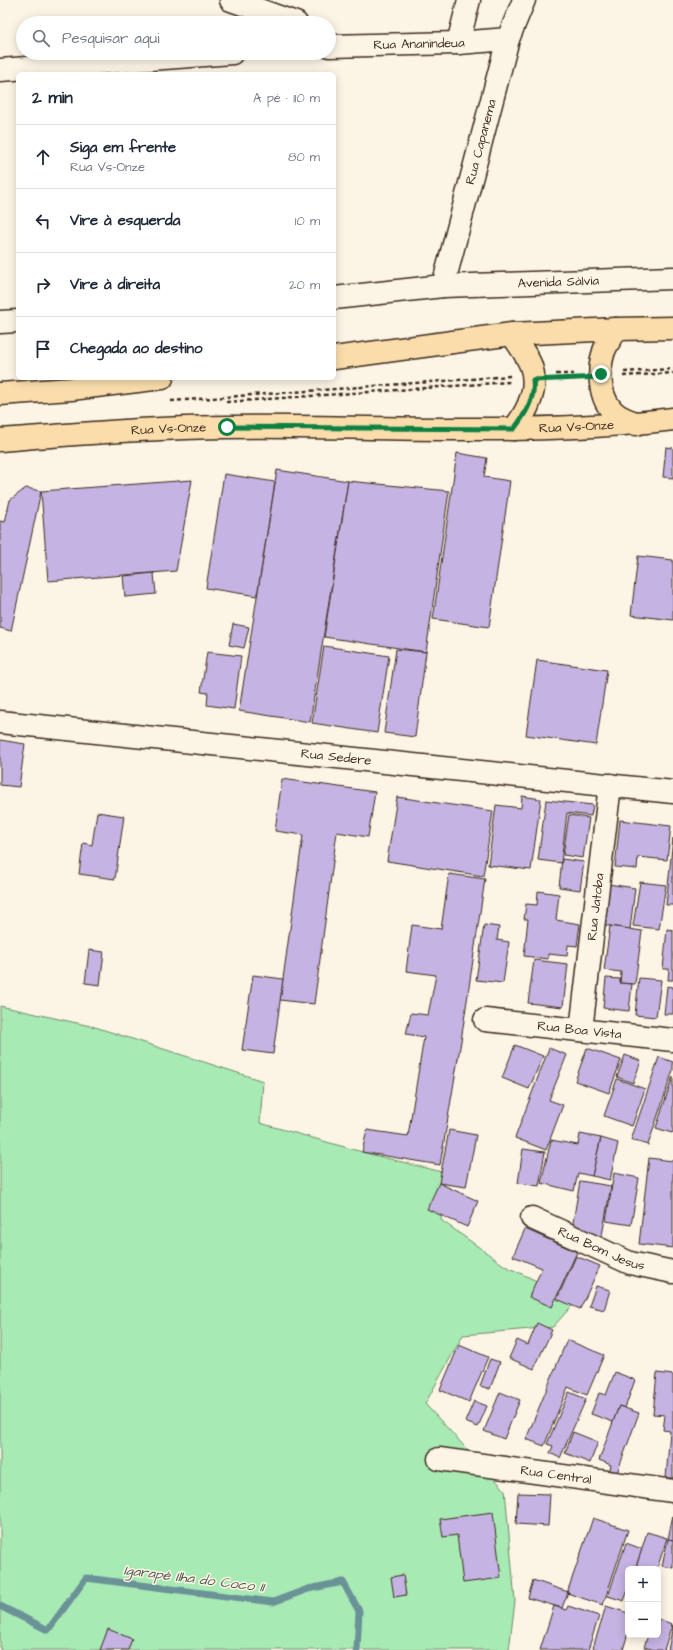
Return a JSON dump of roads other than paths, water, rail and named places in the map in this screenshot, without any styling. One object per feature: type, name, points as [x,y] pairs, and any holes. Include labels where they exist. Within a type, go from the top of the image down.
[{"type":"main road","points":[[336,358],[512,334],[673,328]]},
{"type":"main road","points":[[616,329],[604,351],[601,375],[602,389],[607,404],[618,416],[636,424]]},
{"type":"main road","points":[[512,334],[531,366],[532,377],[530,402],[524,416],[514,429]]},
{"type":"main road","points":[[0,394],[71,389],[145,380]]},
{"type":"main road","name":"Rua Vs-Onze","points":[[0,440],[137,429],[227,427],[514,429],[636,424],[673,419]]},
{"type":"street","points":[[232,0],[277,16]]},
{"type":"street","points":[[458,43],[470,0]]},
{"type":"street","name":"Rua Capanema","points":[[443,286],[508,39],[524,0]]},
{"type":"street","name":"Rua Ananindeua","points":[[336,42],[458,43],[508,39]]},
{"type":"street","points":[[0,70],[136,60]]},
{"type":"street","name":"Avenida Sálvia","points":[[336,298],[443,286],[673,278]]},
{"type":"street","points":[[0,322],[16,321]]},
{"type":"street","name":"Rua Sedere","points":[[0,722],[673,792]]},
{"type":"street","name":"Rua Jatoba","points":[[581,1030],[610,785]]},
{"type":"street","name":"Rua Boa Vista","points":[[485,1020],[673,1040]]},
{"type":"street","name":"Rua Bom Jesus","points":[[532,1218],[630,1263],[673,1272]]},
{"type":"street","name":"Rua Central","points":[[438,1459],[673,1491]]},
{"type":"waterway","name":"Igarapé Ilha do Coco II","points":[[0,1606],[48,1630],[86,1578],[273,1602],[308,1589],[343,1582],[359,1611],[357,1650]]}]
